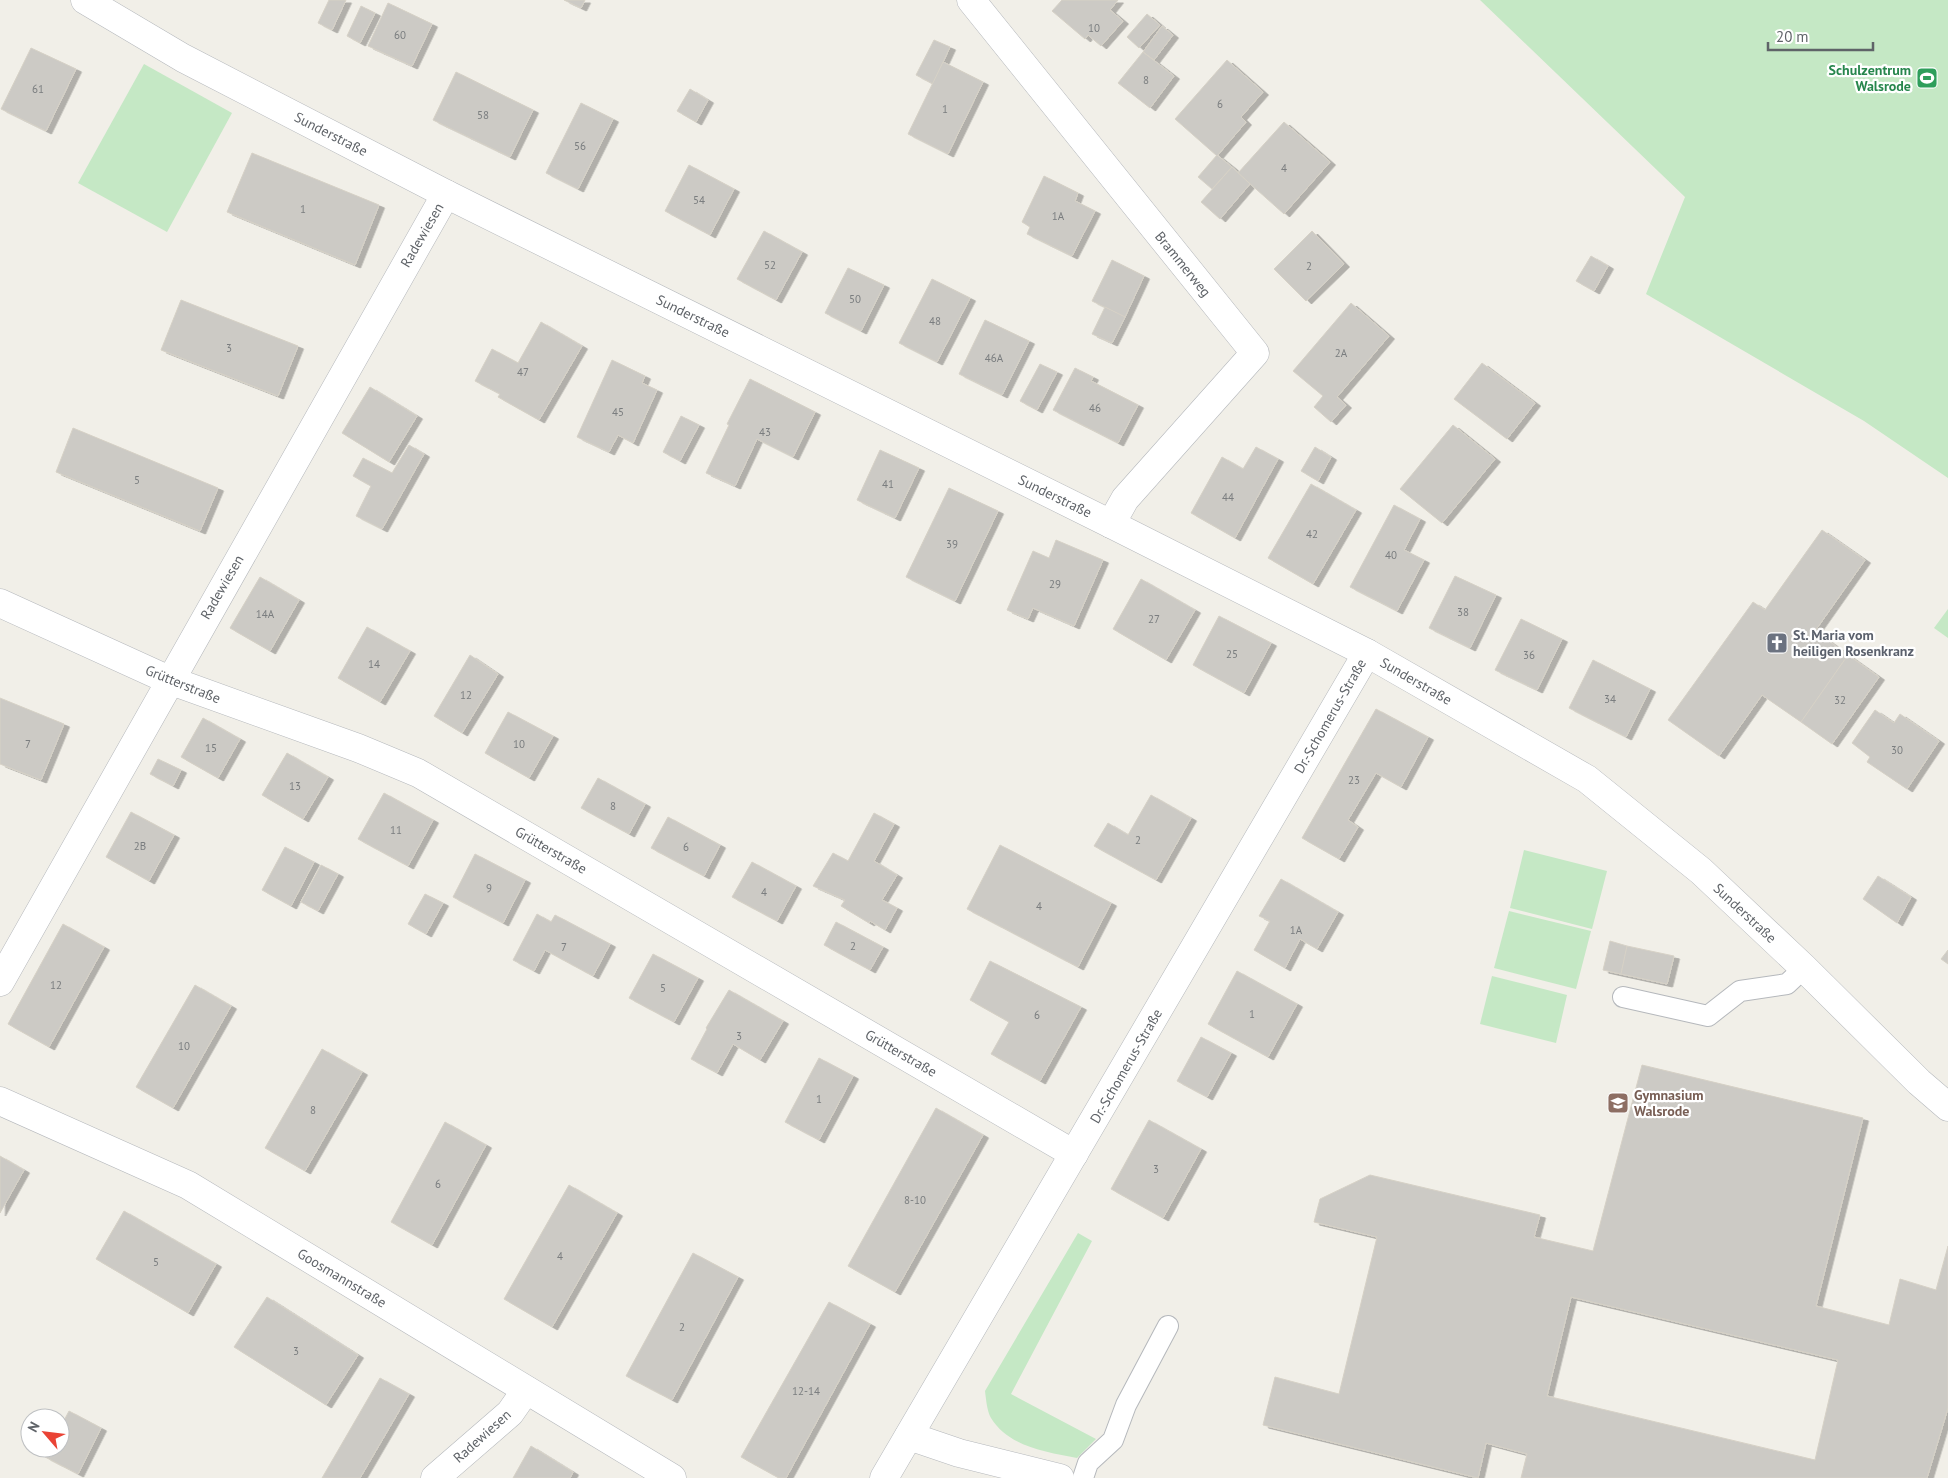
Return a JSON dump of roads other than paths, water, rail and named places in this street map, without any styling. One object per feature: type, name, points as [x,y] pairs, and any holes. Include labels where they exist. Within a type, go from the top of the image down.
[{"type":"street","name":"Sunderstraße","points":[[85,0],[183,58],[446,194],[1112,524],[1367,653],[1587,779],[1701,872],[1804,968],[1919,1082],[1948,1107]]},
{"type":"street","name":"Brammerweg","points":[[971,0],[1255,353],[1125,499],[1112,524]]},
{"type":"street","name":"Radewiesen","points":[[0,982],[169,680],[446,194]]},
{"type":"street","name":"Grütterstraße","points":[[0,603],[169,680],[358,748],[418,774],[1074,1154]]},
{"type":"street","name":"Dr.-Schomerus-Straße","points":[[884,1478],[1367,653]]},
{"type":"street","name":"Goosmannstraße","points":[[0,1101],[188,1185],[672,1478]]},
{"type":"street","name":"Radewiesen","points":[[435,1478],[510,1413],[526,1390]]},
{"type":"street","points":[[909,1436],[959,1453],[1060,1478]]},
{"type":"lane","points":[[1623,997],[1708,1016],[1740,991],[1787,984],[1804,968]]},
{"type":"lane","points":[[1083,1478],[1088,1463],[1113,1440],[1126,1404],[1168,1326]]},
{"type":"place","name":"Schulzentrum Walsrode","points":[[1927,78]]},
{"type":"place","name":"St. Maria vom heiligen Rosenkranz","points":[[1777,643]]},
{"type":"place","name":"Gymnasium Walsrode","points":[[1618,1103]]}]
